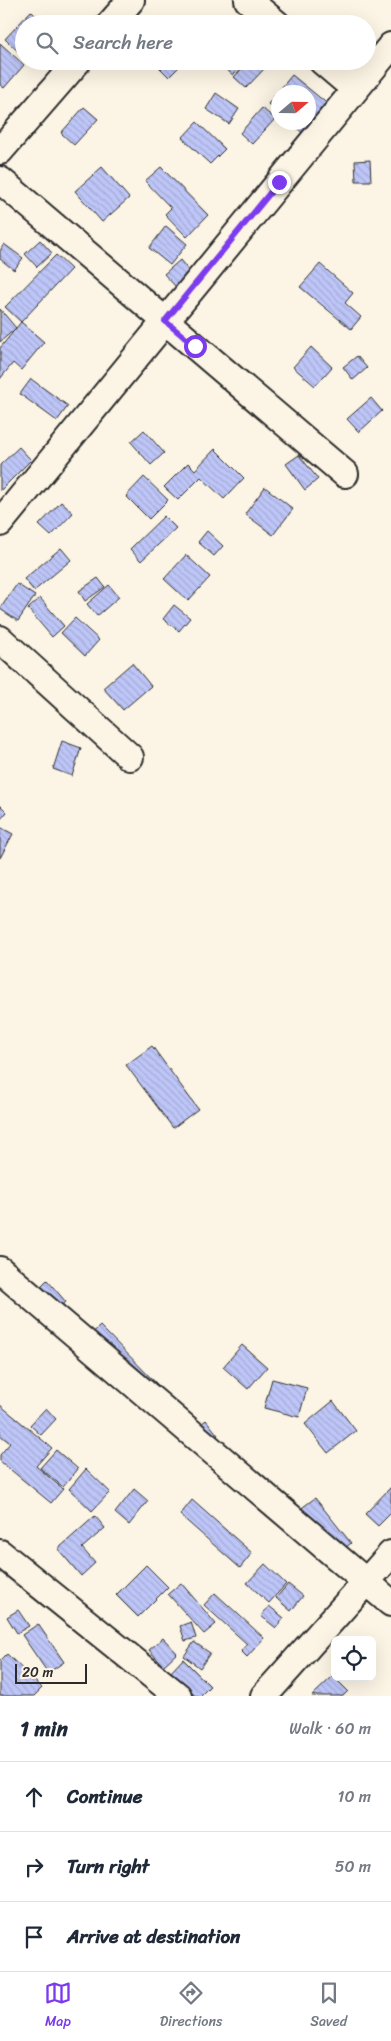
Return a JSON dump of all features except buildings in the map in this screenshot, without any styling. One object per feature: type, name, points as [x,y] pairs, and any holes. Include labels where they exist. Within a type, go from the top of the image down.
[{"type":"street","points":[[118,15],[131,0]]},
{"type":"street","points":[[248,0],[266,15]]},
{"type":"street","points":[[376,64],[391,46]]},
{"type":"street","points":[[0,151],[70,70]]},
{"type":"street","points":[[333,70],[355,89]]},
{"type":"street","points":[[0,523],[371,70]]},
{"type":"street","points":[[0,180],[345,474]]},
{"type":"street","points":[[0,639],[130,757]]},
{"type":"street","points":[[0,1270],[391,1602]]},
{"type":"street","points":[[0,1553],[178,1696]]},
{"type":"street","points":[[264,1696],[391,1554]]},
{"type":"route","points":[[195,346],[165,321],[279,182]]}]
